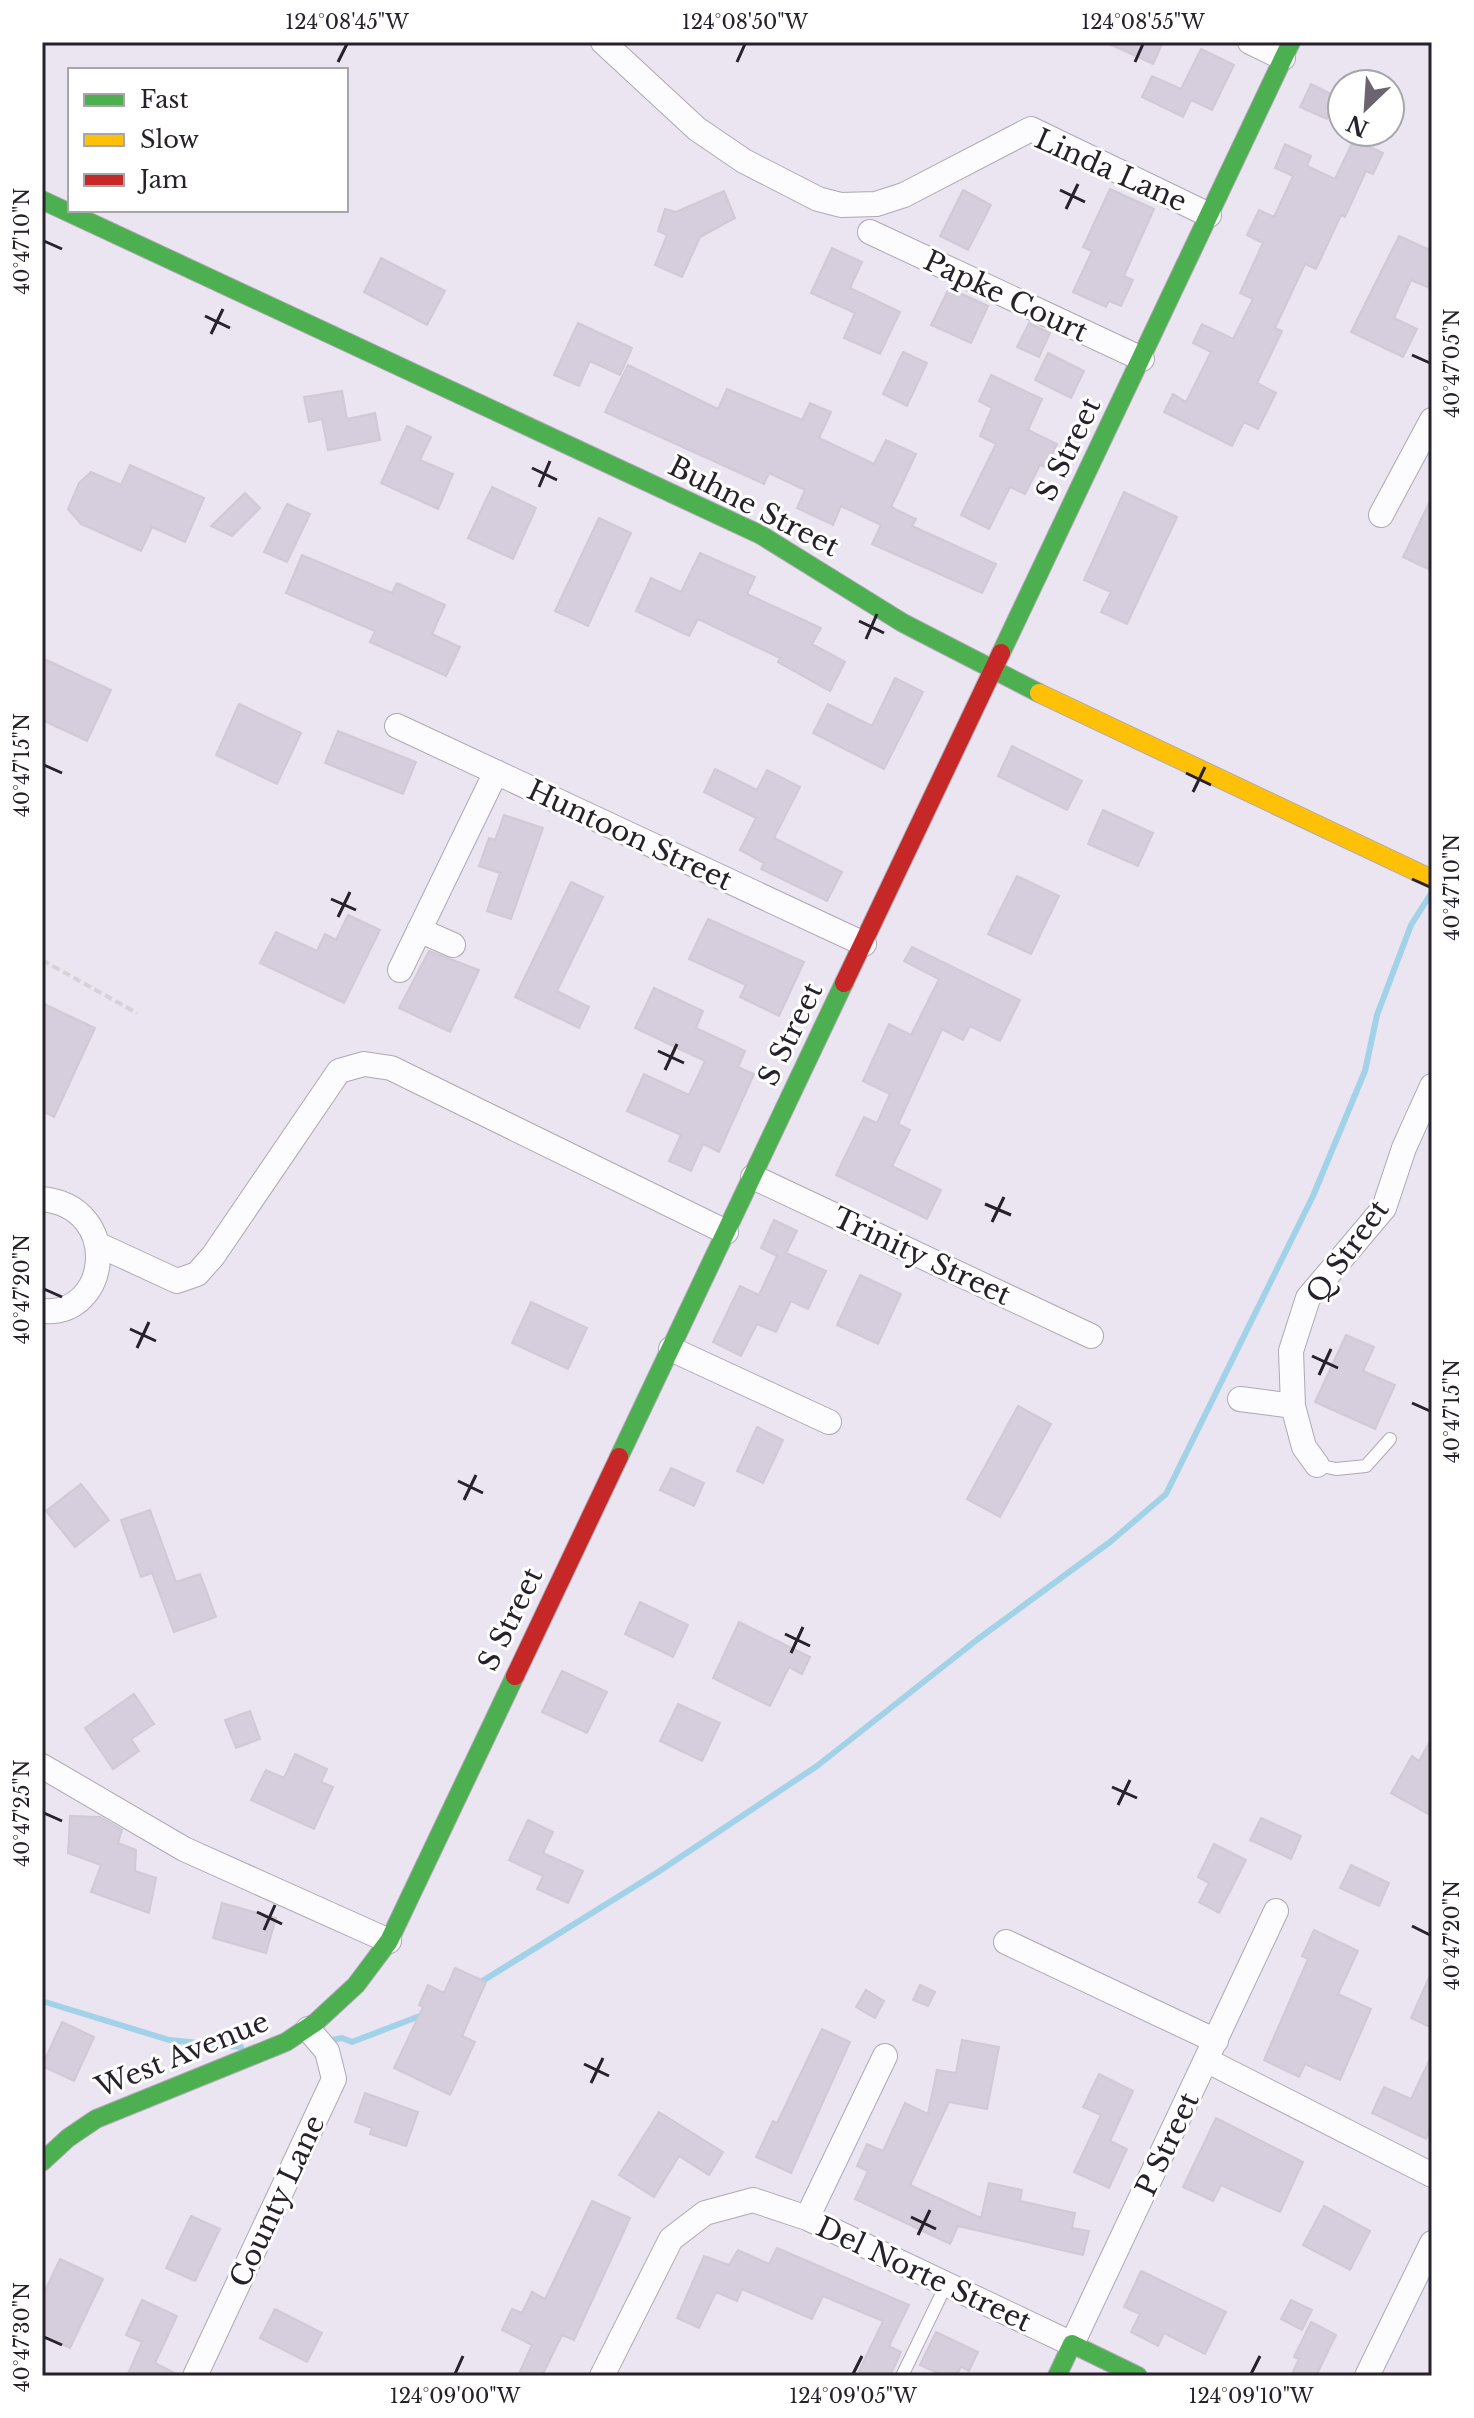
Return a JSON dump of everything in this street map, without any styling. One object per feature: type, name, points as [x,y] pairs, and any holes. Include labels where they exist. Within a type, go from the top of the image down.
[{"type":"main road","name":"S Street","points":[[308,2029],[349,1994],[389,1941],[1287,50]]},
{"type":"main road","name":"Buhne Street","points":[[42,200],[761,535],[903,623],[993,671],[1432,879]]},
{"type":"main road","name":"West Avenue","points":[[42,2162],[74,2134],[109,2111],[158,2090],[259,2055],[308,2029]]},
{"type":"main road","name":"P Street","points":[[1057,2376],[1072,2344]]},
{"type":"main road","name":"Del Norte Street","points":[[1072,2344],[1138,2376]]},
{"type":"street","name":"Linda Lane","points":[[603,42],[697,129],[744,161],[818,199],[841,205],[876,204],[904,195],[1031,129],[1209,215]]},
{"type":"street","points":[[1250,42],[1287,50]]},
{"type":"street","name":"Papke Court","points":[[870,232],[1142,359]]},
{"type":"street","points":[[1381,515],[1432,420]]},
{"type":"street","name":"Huntoon Street","points":[[397,726],[864,944]]},
{"type":"street","points":[[400,970],[496,772]]},
{"type":"street","points":[[419,930],[453,945]]},
{"type":"street","points":[[99,1245],[177,1281],[197,1274],[213,1256],[318,1096],[339,1071],[364,1064],[391,1068],[726,1232]]},
{"type":"street","name":"Q Street","points":[[1317,1465],[1304,1447],[1293,1406],[1291,1351],[1308,1298],[1384,1208],[1404,1148],[1432,1086]]},
{"type":"street","name":"Trinity Street","points":[[753,1177],[1091,1336]]},
{"type":"street","points":[[42,1199],[70,1205],[90,1222],[99,1245],[95,1278],[80,1299],[58,1310],[42,1311]]},
{"type":"street","points":[[671,1349],[829,1422]]},
{"type":"street","points":[[1240,1399],[1293,1406]]},
{"type":"street","points":[[42,1766],[184,1849],[389,1941]]},
{"type":"street","name":"P Street","points":[[1072,2344],[1276,1911]]},
{"type":"street","points":[[1006,1942],[1211,2050],[1432,2175]]},
{"type":"street","name":"County Lane","points":[[195,2376],[334,2079],[327,2051],[308,2029]]},
{"type":"street","points":[[807,2218],[885,2056]]},
{"type":"street","name":"Del Norte Street","points":[[602,2376],[671,2239],[685,2224],[705,2213],[753,2200],[807,2218],[1072,2344]]},
{"type":"street","points":[[1367,2376],[1432,2243]]},
{"type":"lane","points":[[1317,1465],[1336,1469],[1366,1466],[1390,1439]]},
{"type":"lane","points":[[902,2376],[946,2285]]},
{"type":"path","points":[[42,960],[137,1013]]},
{"type":"building","points":[[1105,42],[1163,42],[1153,64]]},
{"type":"building","points":[[1201,49],[1234,65],[1212,110],[1191,100],[1183,117],[1142,97],[1152,76],[1181,89]]},
{"type":"building","points":[[1311,84],[1326,92],[1326,119],[1300,107]]},
{"type":"building","points":[[1285,144],[1311,156],[1307,166],[1335,179],[1350,148],[1373,148],[1383,153],[1373,174],[1366,171],[1316,269],[1305,264],[1275,328],[1282,331],[1257,383],[1276,393],[1258,429],[1244,422],[1232,446],[1164,412],[1173,394],[1186,402],[1211,352],[1193,343],[1202,324],[1233,339],[1253,299],[1240,293],[1263,243],[1247,235],[1259,210],[1274,217],[1293,176],[1275,168]]},
{"type":"building","points":[[1110,189],[1154,209],[1124,276],[1133,280],[1121,306],[1109,301],[1106,307],[1073,292],[1092,251],[1083,247]]},
{"type":"building","points":[[963,190],[991,205],[968,250],[940,236]]},
{"type":"building","points":[[724,191],[735,218],[700,237],[682,277],[655,265],[667,235],[658,231],[665,209],[676,212]]},
{"type":"building","points":[[1399,236],[1432,251],[1432,289],[1411,280],[1394,318],[1417,329],[1403,357],[1351,332]]},
{"type":"building","points":[[832,248],[862,262],[850,288],[900,312],[880,354],[844,338],[855,313],[811,293]]},
{"type":"building","points":[[381,258],[445,291],[427,325],[364,292]]},
{"type":"building","points":[[949,288],[988,306],[971,343],[931,325]]},
{"type":"building","points":[[578,323],[632,348],[620,375],[590,361],[579,386],[554,375]]},
{"type":"building","points":[[1029,323],[1050,333],[1039,357],[1017,347]]},
{"type":"building","points":[[903,352],[927,363],[907,406],[883,394]]},
{"type":"building","points":[[1048,353],[1084,371],[1071,398],[1035,380]]},
{"type":"building","points":[[628,365],[718,409],[727,389],[802,420],[810,403],[831,412],[819,438],[874,464],[886,440],[916,454],[891,507],[916,519],[912,526],[996,564],[982,593],[872,544],[881,525],[841,506],[833,525],[797,508],[805,490],[769,473],[764,484],[605,412]]},
{"type":"building","points":[[991,375],[1042,399],[1028,430],[1057,444],[1046,467],[1040,465],[1025,494],[1010,487],[989,529],[961,515],[996,444],[980,436],[992,408],[979,401]]},
{"type":"building","points":[[342,391],[347,419],[375,413],[380,440],[328,450],[322,419],[309,422],[304,397]]},
{"type":"building","points":[[407,426],[431,437],[420,460],[453,474],[438,509],[381,483]]},
{"type":"building","points":[[130,465],[204,498],[185,542],[152,527],[141,551],[81,524],[68,509],[79,483],[91,472],[121,485]]},
{"type":"building","points":[[492,487],[536,508],[513,559],[468,538]]},
{"type":"building","points":[[1124,492],[1177,517],[1127,624],[1101,612],[1111,592],[1084,580]]},
{"type":"building","points":[[245,493],[260,508],[232,536],[211,526]]},
{"type":"building","points":[[1432,497],[1432,571],[1403,557]]},
{"type":"building","points":[[287,504],[310,514],[287,562],[264,552]]},
{"type":"building","points":[[599,518],[631,533],[588,626],[555,611]]},
{"type":"building","points":[[700,553],[755,577],[747,594],[821,628],[812,644],[845,662],[830,691],[778,662],[780,658],[698,619],[689,636],[636,611],[651,578],[681,592]]},
{"type":"building","points":[[302,555],[392,593],[397,583],[445,605],[432,634],[460,647],[446,676],[370,642],[375,631],[286,593]]},
{"type":"building","points":[[42,658],[111,690],[87,741],[42,720]]},
{"type":"building","points":[[895,678],[923,692],[884,769],[813,733],[828,704],[872,726]]},
{"type":"building","points":[[239,704],[301,733],[277,784],[216,755]]},
{"type":"building","points":[[338,731],[416,762],[403,794],[325,763]]},
{"type":"building","points":[[1012,746],[1082,781],[1067,810],[998,776]]},
{"type":"building","points":[[715,769],[757,790],[767,770],[800,787],[774,838],[842,872],[827,901],[761,869],[764,863],[740,850],[756,818],[704,792]]},
{"type":"building","points":[[1103,810],[1153,833],[1138,866],[1088,844]]},
{"type":"building","points":[[504,815],[543,828],[511,919],[487,911],[500,873],[479,866],[489,838],[495,840]]},
{"type":"building","points":[[1017,876],[1059,896],[1031,954],[988,934]]},
{"type":"building","points":[[571,882],[603,897],[557,991],[589,1007],[579,1028],[515,997]]},
{"type":"building","points":[[348,915],[380,930],[344,1003],[260,963],[276,932],[317,951],[325,934],[336,940]]},
{"type":"building","points":[[708,919],[804,962],[779,1016],[740,997],[746,985],[689,959]]},
{"type":"building","points":[[912,947],[1020,1000],[1000,1041],[970,1026],[963,1040],[942,1029],[898,1124],[910,1130],[892,1166],[941,1190],[927,1219],[836,1175],[864,1117],[877,1123],[890,1094],[863,1081],[889,1024],[911,1035],[939,979],[904,961]]},
{"type":"building","points":[[429,951],[479,970],[450,1032],[399,1008]]},
{"type":"building","points":[[654,988],[703,1011],[696,1028],[745,1051],[738,1067],[754,1074],[719,1152],[703,1144],[691,1171],[669,1161],[681,1135],[627,1111],[644,1074],[689,1095],[705,1061],[635,1028]]},
{"type":"building","points":[[42,1003],[95,1028],[54,1117],[42,1111]]},
{"type":"building","points":[[774,1220],[797,1231],[786,1253],[826,1271],[808,1309],[791,1301],[776,1332],[757,1324],[741,1356],[713,1342],[740,1286],[759,1295],[777,1256],[761,1248]]},
{"type":"building","points":[[860,1275],[901,1294],[878,1344],[837,1325]]},
{"type":"building","points":[[531,1302],[587,1328],[568,1369],[512,1343]]},
{"type":"building","points":[[1346,1335],[1374,1347],[1363,1371],[1395,1385],[1375,1429],[1315,1402]]},
{"type":"building","points":[[1018,1406],[1051,1424],[1000,1517],[967,1499]]},
{"type":"building","points":[[757,1427],[783,1440],[763,1483],[737,1471]]},
{"type":"building","points":[[671,1468],[704,1483],[694,1506],[660,1490]]},
{"type":"building","points":[[81,1484],[109,1520],[75,1547],[46,1511]]},
{"type":"building","points":[[150,1510],[176,1582],[200,1574],[216,1617],[174,1632],[152,1573],[141,1577],[121,1520]]},
{"type":"building","points":[[640,1602],[688,1625],[673,1657],[625,1634]]},
{"type":"building","points":[[739,1622],[810,1657],[802,1674],[789,1667],[770,1706],[713,1678]]},
{"type":"building","points":[[562,1671],[607,1692],[587,1733],[542,1712]]},
{"type":"building","points":[[134,1694],[154,1724],[131,1739],[139,1751],[113,1769],[85,1728]]},
{"type":"building","points":[[678,1704],[720,1723],[702,1761],[660,1741]]},
{"type":"building","points":[[250,1711],[260,1739],[236,1748],[225,1720]]},
{"type":"building","points":[[1432,1738],[1432,1816],[1391,1793],[1412,1756],[1419,1761]]},
{"type":"building","points":[[295,1754],[327,1769],[321,1782],[333,1787],[314,1829],[251,1800],[266,1770],[284,1778]]},
{"type":"building","points":[[70,1816],[100,1817],[122,1830],[118,1843],[136,1850],[135,1871],[156,1878],[149,1913],[91,1892],[101,1865],[68,1853]]},
{"type":"building","points":[[1261,1818],[1301,1836],[1291,1859],[1250,1840]]},
{"type":"building","points":[[528,1820],[553,1832],[543,1853],[583,1871],[568,1903],[537,1889],[543,1876],[509,1860]]},
{"type":"building","points":[[1214,1844],[1246,1860],[1219,1913],[1199,1902],[1209,1883],[1198,1877]]},
{"type":"building","points":[[1351,1865],[1389,1883],[1379,1906],[1340,1888]]},
{"type":"building","points":[[222,1903],[276,1918],[266,1953],[213,1938]]},
{"type":"building","points":[[1314,1930],[1358,1951],[1338,1994],[1371,2009],[1340,2080],[1305,2064],[1299,2077],[1264,2060],[1308,1959],[1302,1956]]},
{"type":"building","points":[[455,1968],[486,1982],[462,2036],[475,2042],[450,2095],[394,2068],[423,2007],[419,2005],[428,1985],[444,1993]]},
{"type":"building","points":[[1432,1971],[1432,2028],[1411,2018]]},
{"type":"building","points":[[920,1985],[935,1992],[928,2006],[913,2000]]},
{"type":"building","points":[[866,1990],[884,2001],[875,2018],[856,2007]]},
{"type":"building","points":[[62,2022],[94,2037],[74,2081],[42,2066]]},
{"type":"building","points":[[822,2029],[850,2042],[791,2173],[756,2157],[773,2121],[777,2123]]},
{"type":"building","points":[[962,2040],[999,2047],[987,2109],[949,2102],[910,2185],[981,2218],[989,2183],[1022,2190],[1020,2201],[1075,2213],[1072,2228],[1089,2231],[1083,2255],[958,2226],[950,2244],[855,2199],[868,2171],[857,2166],[867,2144],[883,2151],[905,2103],[928,2114],[937,2070],[956,2073]]},
{"type":"building","points":[[1432,2055],[1432,2125],[1426,2139],[1372,2113],[1384,2087],[1411,2099]]},
{"type":"building","points":[[1099,2074],[1133,2091],[1110,2141],[1127,2149],[1109,2188],[1074,2172],[1101,2115],[1083,2107]]},
{"type":"building","points":[[365,2093],[418,2112],[406,2146],[370,2134],[372,2128],[355,2122]]},
{"type":"building","points":[[659,2112],[723,2152],[709,2175],[679,2156],[654,2197],[619,2175]]},
{"type":"building","points":[[1216,2118],[1303,2162],[1280,2212],[1221,2185],[1213,2201],[1183,2187]]},
{"type":"building","points":[[592,2201],[630,2218],[574,2340],[562,2335],[542,2376],[518,2376],[532,2345],[502,2330],[512,2309],[522,2313],[532,2292],[545,2299]]},
{"type":"building","points":[[1324,2206],[1370,2231],[1350,2270],[1303,2245]]},
{"type":"building","points":[[191,2216],[220,2229],[195,2281],[166,2268]]},
{"type":"building","points":[[777,2248],[909,2305],[889,2346],[901,2352],[890,2376],[869,2376],[859,2371],[883,2321],[823,2296],[812,2319],[742,2289],[737,2301],[716,2292],[699,2328],[677,2318],[704,2256],[729,2265],[738,2250],[769,2264]]},
{"type":"building","points":[[60,2259],[103,2279],[70,2348],[42,2335],[42,2297]]},
{"type":"building","points":[[1141,2271],[1226,2312],[1205,2354],[1164,2333],[1158,2346],[1131,2332],[1140,2314],[1124,2307]]},
{"type":"building","points":[[142,2300],[177,2316],[155,2363],[180,2376],[127,2376],[142,2342],[126,2335]]},
{"type":"building","points":[[1291,2300],[1312,2310],[1302,2330],[1281,2319]]},
{"type":"building","points":[[275,2309],[322,2333],[307,2362],[260,2338]]},
{"type":"building","points":[[1311,2322],[1336,2335],[1316,2376],[1291,2376],[1299,2359],[1294,2357]]},
{"type":"building","points":[[936,2332],[978,2352],[969,2371],[961,2367],[956,2376],[944,2376],[920,2365]]},
{"type":"waterway","points":[[476,1985],[658,1872],[817,1766],[978,1639],[1110,1542],[1166,1494],[1313,1196],[1365,1071],[1377,1015],[1411,925],[1432,892]]},
{"type":"waterway","points":[[42,2001],[169,2040],[241,2047]]},
{"type":"waterway","points":[[327,2041],[342,2038],[352,2042],[425,2014]]},
{"type":"traffic: fast","points":[[1001,653],[1291,42]]},
{"type":"traffic: fast","points":[[42,200],[761,535],[903,623],[1039,693]]},
{"type":"traffic: fast","points":[[619,1457],[844,983]]},
{"type":"traffic: fast","points":[[42,2162],[68,2138],[96,2119],[286,2042],[316,2022],[356,1985],[389,1941],[515,1676]]},
{"type":"traffic: fast","points":[[1057,2376],[1072,2344],[1138,2376]]},
{"type":"traffic: slow","points":[[1039,693],[1432,879]]},
{"type":"traffic: jam","points":[[844,983],[1001,653]]},
{"type":"traffic: jam","points":[[515,1676],[619,1457]]}]
